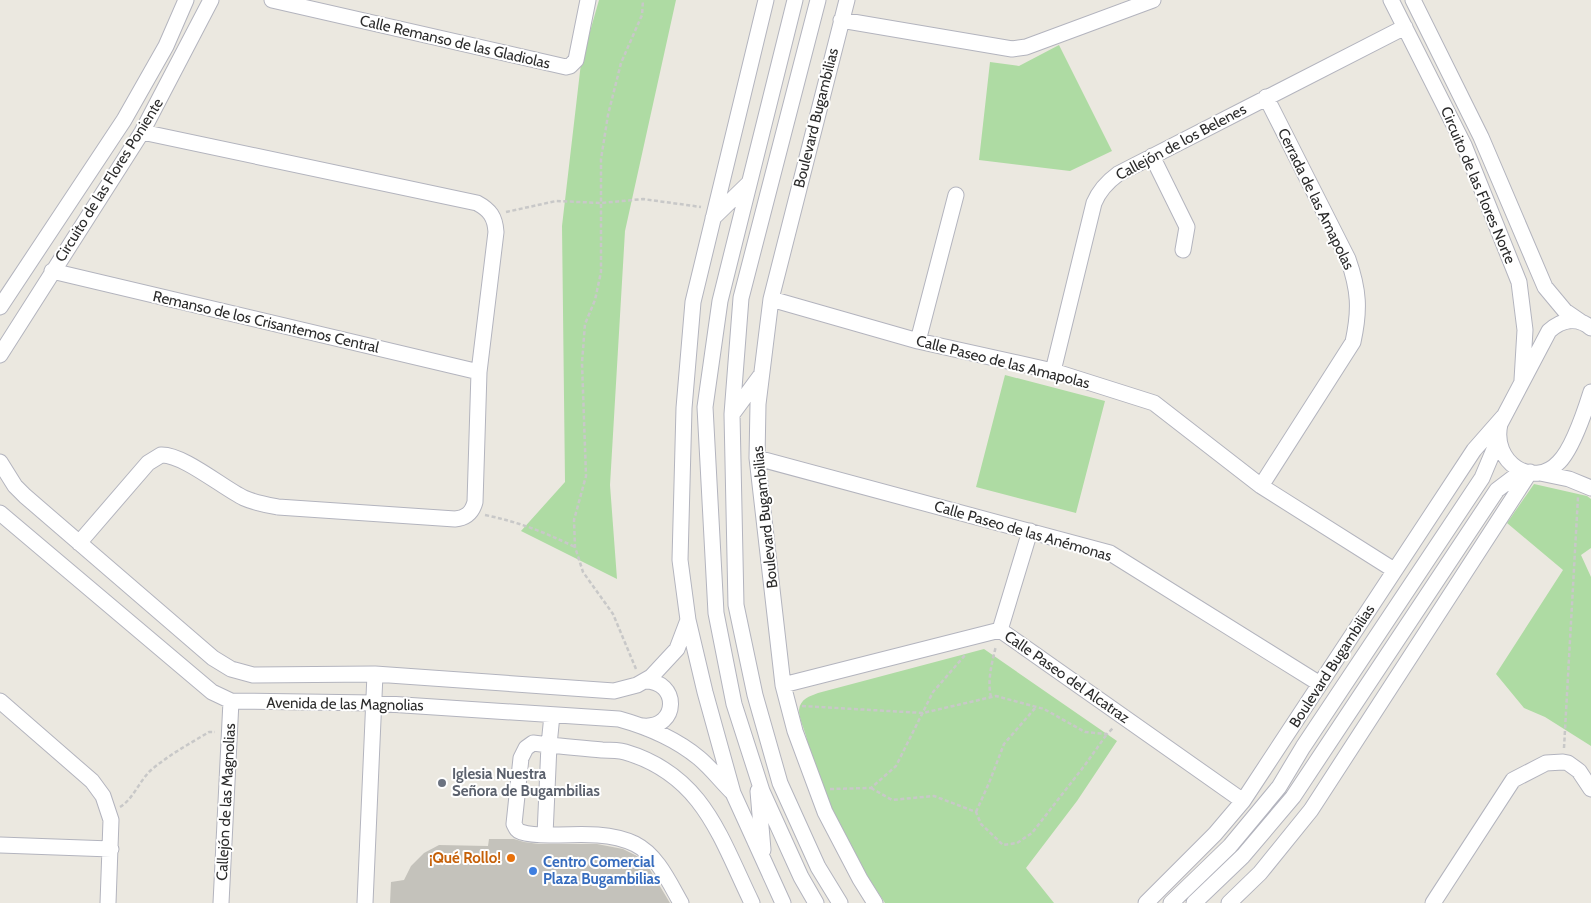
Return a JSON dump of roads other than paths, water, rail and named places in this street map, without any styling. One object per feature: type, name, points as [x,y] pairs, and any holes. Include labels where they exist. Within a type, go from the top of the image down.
[{"type":"street","name":"Circuito de las Flores Poniente","points":[[0,307],[124,120],[166,46],[186,0]]},
{"type":"street","name":"Circuito de las Flores Poniente","points":[[0,355],[142,132],[211,0]]},
{"type":"street","name":"Calle Remanso de las Gladiolas","points":[[272,0],[566,67],[576,60],[588,0]]},
{"type":"street","points":[[766,0],[693,302],[685,401],[680,560],[688,620],[704,692],[733,793],[764,861],[780,902]]},
{"type":"street","points":[[795,0],[720,302],[705,407],[716,613],[734,704],[762,791],[801,877],[816,903]]},
{"type":"street","name":"Boulevard Bugambilias","points":[[818,0],[742,298],[732,414],[736,605],[755,695],[780,783],[818,867],[840,903]]},
{"type":"street","name":"Boulevard Bugambilias","points":[[847,0],[771,300],[758,404],[757,458],[783,685],[788,706],[795,731],[825,812],[875,903]]},
{"type":"street","points":[[841,20],[1012,49],[1026,47],[1153,0]]},
{"type":"street","name":"Circuito de las Flores Norte","points":[[1391,0],[1464,145],[1519,282],[1525,330],[1522,380]]},
{"type":"street","name":"Circuito de las Flores Norte","points":[[1413,0],[1481,137],[1545,287],[1558,305],[1588,324]]},
{"type":"street","name":"Callejón de los Belenes","points":[[1053,371],[1094,203],[1098,194],[1110,179],[1405,27]]},
{"type":"street","name":"Cerrada de las Amapolas","points":[[1261,486],[1354,342],[1358,322],[1359,301],[1355,279],[1348,259],[1266,97]]},
{"type":"street","points":[[79,543],[148,463],[156,457],[166,455],[176,458],[244,498],[266,505],[455,519],[466,516],[471,512],[475,502],[479,372],[496,232],[492,214],[485,207],[477,203],[142,132]]},
{"type":"street","points":[[1464,145],[1481,137]]},
{"type":"street","points":[[1152,156],[1187,226],[1183,250]]},
{"type":"street","points":[[714,214],[748,184]]},
{"type":"street","points":[[918,341],[956,195]]},
{"type":"street","name":"Remanso de los Crisantemos Central","points":[[52,271],[479,372]]},
{"type":"street","points":[[1519,282],[1540,277]]},
{"type":"street","name":"Calle Paseo de las Amapolas","points":[[771,300],[918,341],[1053,371],[1154,403],[1261,486],[1394,570]]},
{"type":"street","points":[[1503,417],[1549,330],[1560,322],[1574,320],[1588,324]]},
{"type":"street","points":[[732,414],[761,374]]},
{"type":"street","points":[[1194,903],[1243,856],[1294,797],[1497,490],[1530,472],[1547,470],[1561,461],[1587,408],[1591,392]]},
{"type":"street","points":[[685,401],[707,452]]},
{"type":"street","points":[[1587,408],[1591,432]]},
{"type":"street","name":"Boulevard Bugambilias","points":[[1171,903],[1236,838],[1279,787],[1303,747],[1482,478],[1498,440],[1498,432],[1503,417]]},
{"type":"street","name":"Boulevard Bugambilias","points":[[1146,903],[1215,834],[1243,801],[1474,450],[1503,417]]},
{"type":"street","points":[[1498,440],[1508,462],[1530,472],[1587,484]]},
{"type":"street","name":"Calle Paseo de las Anémonas","points":[[757,458],[1110,553],[1320,684]]},
{"type":"street","name":"Avenida de las Magnolias","points":[[0,462],[15,486],[213,658],[231,669],[252,675],[375,674],[614,691],[636,685],[651,677],[677,649],[688,620]]},
{"type":"street","points":[[1229,903],[1260,873],[1311,810],[1530,472]]},
{"type":"street","name":"Avenida de las Magnolias","points":[[0,513],[212,692],[231,701],[374,703],[619,719],[643,726],[670,738],[700,758],[733,793]]},
{"type":"street","points":[[1000,630],[1030,531]]},
{"type":"street","name":"Calle Paseo del Alcatraz","points":[[783,685],[1000,630],[1243,801]]},
{"type":"street","points":[[365,903],[375,674]]},
{"type":"street","points":[[643,726],[662,722],[667,717],[670,704],[670,697],[662,686],[650,681],[644,681]]},
{"type":"street","points":[[0,700],[92,782],[104,796],[110,812],[112,827],[108,903]]},
{"type":"street","name":"Callejón de las Magnolias","points":[[221,903],[231,701]]},
{"type":"street","points":[[545,835],[552,714]]},
{"type":"street","points":[[1298,718],[1303,747]]},
{"type":"street","points":[[681,903],[658,864],[648,853],[634,843],[606,836],[545,835],[520,832],[514,824],[521,758],[526,748],[533,743],[624,752],[653,763],[678,778],[700,801],[716,828],[752,903]]},
{"type":"street","points":[[1434,903],[1509,784],[1518,777],[1551,762],[1563,762],[1568,763],[1579,771],[1591,789]]},
{"type":"street","points":[[756,772],[764,861]]},
{"type":"street","points":[[0,844],[111,849]]},
{"type":"street","points":[[860,878],[868,903]]},
{"type":"place","name":"Iglesia Nuestra Señora de Bugambilias","points":[[442,783]]},
{"type":"place","name":"¡Qué Rollo!","points":[[511,858]]},
{"type":"place","name":"Centro Comercial Plaza Bugambilias","points":[[533,871]]}]
